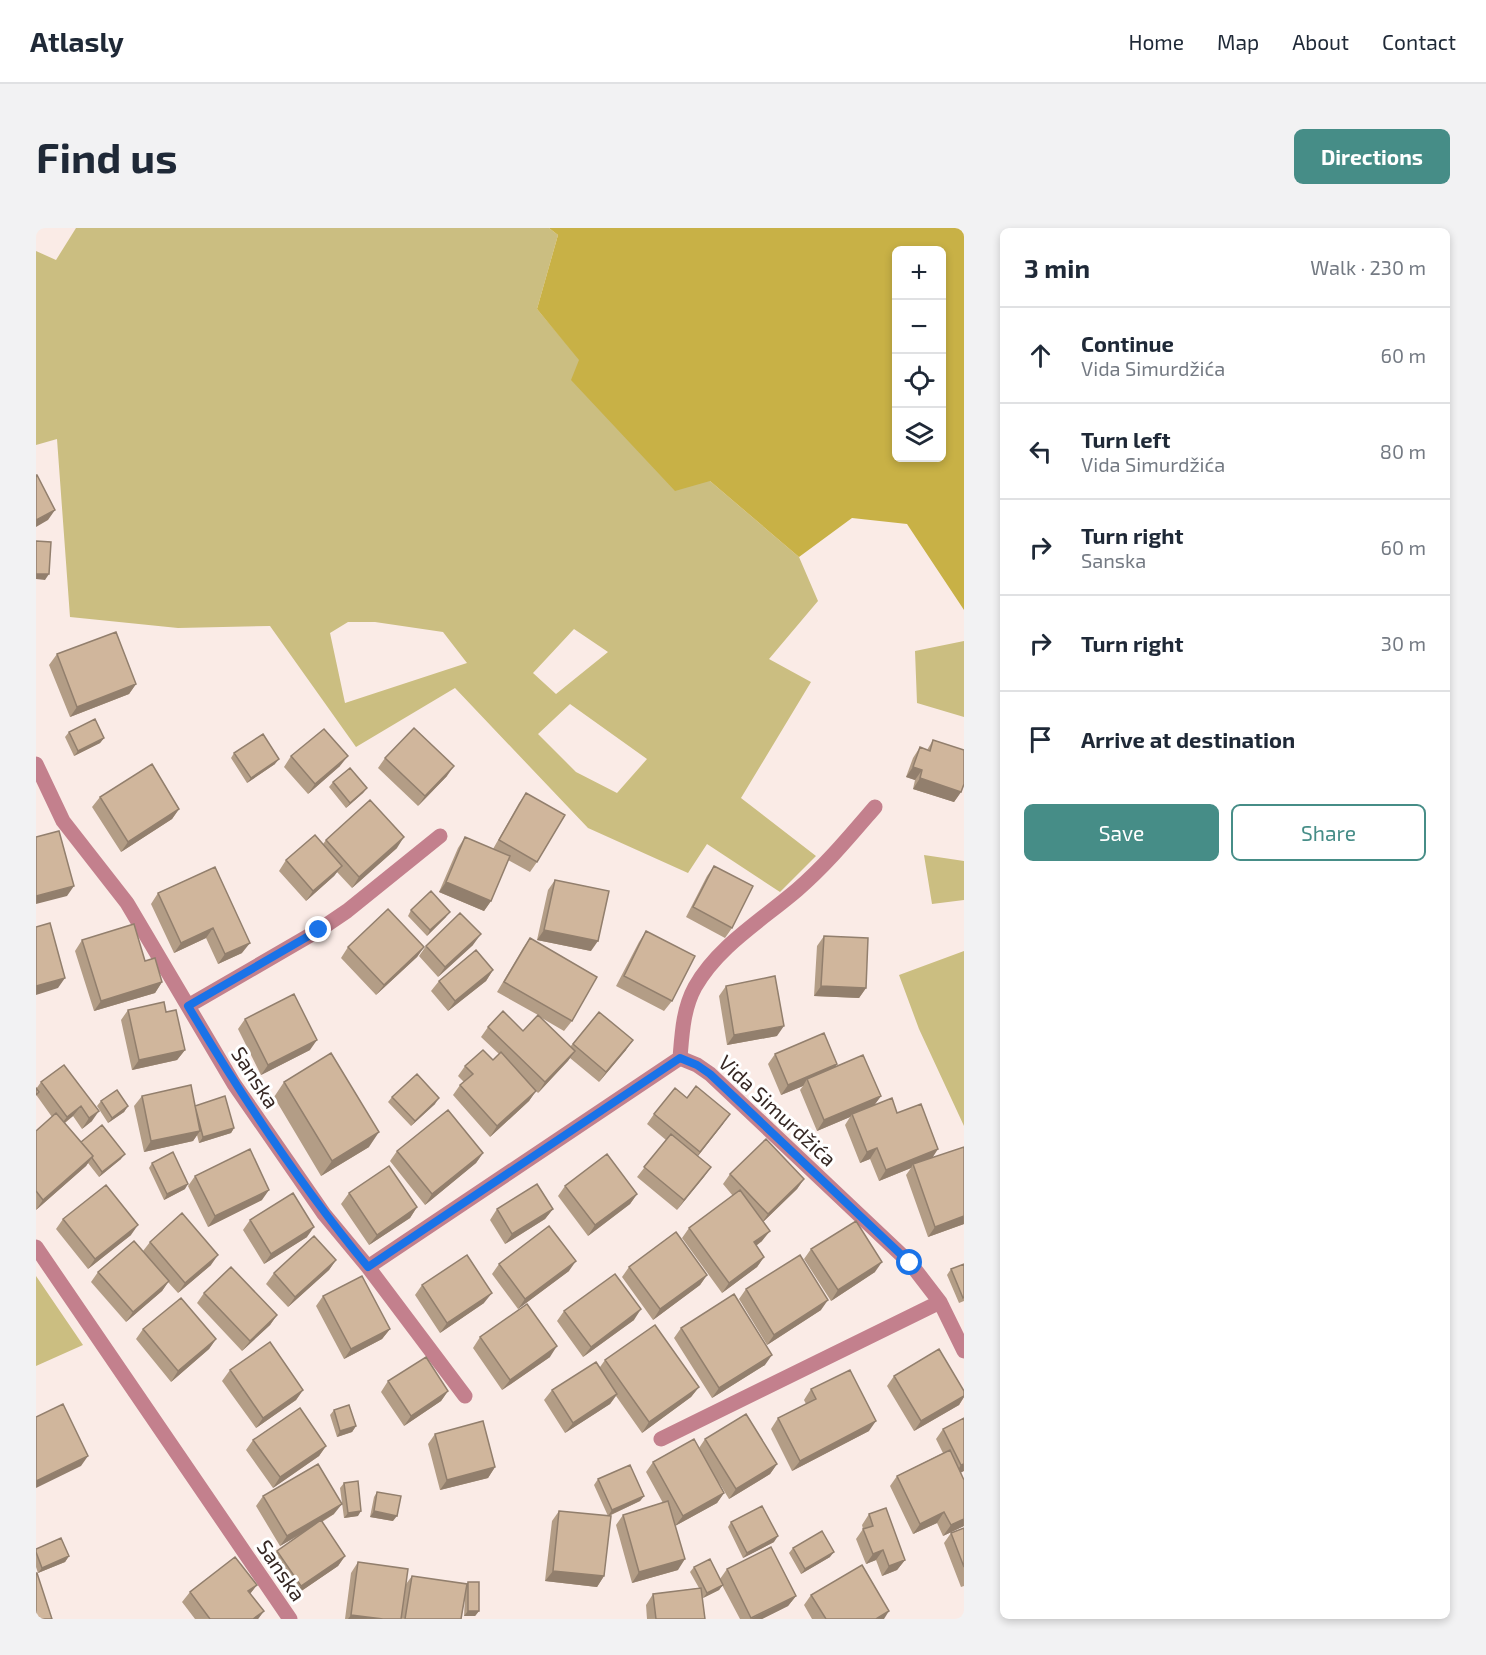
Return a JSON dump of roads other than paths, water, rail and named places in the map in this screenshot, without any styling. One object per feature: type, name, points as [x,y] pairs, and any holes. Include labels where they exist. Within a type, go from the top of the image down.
[{"type":"street","name":"Sanska","points":[[36,764],[63,820],[127,903],[260,1121],[324,1214],[368,1267],[465,1396]]},
{"type":"street","points":[[368,1267],[680,1058],[687,1008],[704,975],[730,944],[799,888],[836,852],[875,807]]},
{"type":"street","points":[[188,1006],[319,930],[347,911],[440,836]]},
{"type":"street","name":"Vida Simurdžića","points":[[680,1058],[697,1065],[710,1074],[910,1263],[940,1302],[964,1351]]},
{"type":"street","name":"Sanska","points":[[36,1247],[290,1619]]},
{"type":"street","points":[[661,1439],[940,1302]]}]
